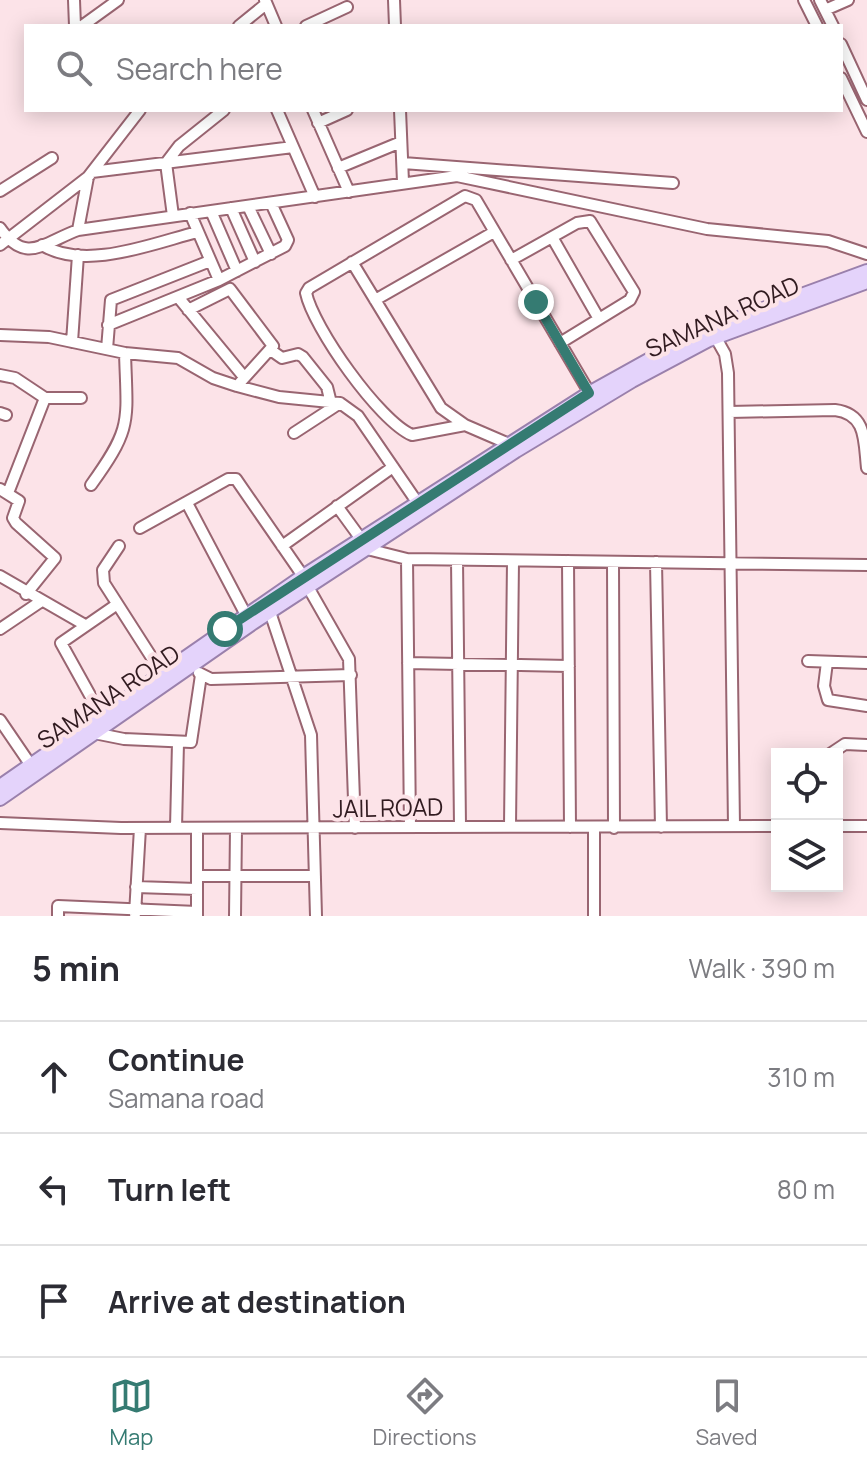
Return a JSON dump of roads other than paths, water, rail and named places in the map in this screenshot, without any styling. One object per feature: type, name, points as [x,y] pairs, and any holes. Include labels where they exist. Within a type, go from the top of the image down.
[{"type":"main road","name":"SAMANA ROAD","points":[[0,786],[246,615],[305,582],[695,334],[867,271]]},
{"type":"main road","name":"SAMANA ROAD","points":[[364,544],[417,502],[509,444],[592,398],[716,338],[867,282]]},
{"type":"main road","name":"SAMANA ROAD","points":[[0,799],[94,733],[196,670],[305,582]]},
{"type":"street","points":[[74,0],[75,24]]},
{"type":"street","points":[[97,15],[100,0]]},
{"type":"street","points":[[85,24],[118,0]]},
{"type":"street","points":[[394,0],[395,24]]},
{"type":"street","points":[[804,0],[816,24]]},
{"type":"street","points":[[832,24],[823,5],[848,0]]},
{"type":"street","points":[[241,24],[265,2],[275,24]]},
{"type":"street","points":[[310,24],[347,7]]},
{"type":"street","points":[[843,48],[867,99]]},
{"type":"street","points":[[853,71],[867,66]]},
{"type":"street","points":[[843,82],[867,132]]},
{"type":"street","points":[[4,242],[90,175],[135,112]]},
{"type":"street","points":[[173,216],[166,163],[179,146],[222,112]]},
{"type":"street","points":[[278,112],[315,197]]},
{"type":"street","points":[[314,112],[349,192]]},
{"type":"street","points":[[318,123],[343,112]]},
{"type":"street","points":[[400,112],[403,182]]},
{"type":"street","points":[[338,168],[401,142]]},
{"type":"street","points":[[90,175],[293,147]]},
{"type":"street","points":[[0,191],[52,158]]},
{"type":"street","points":[[403,163],[529,169],[673,183]]},
{"type":"street","points":[[78,230],[90,175]]},
{"type":"street","points":[[4,242],[23,250],[78,230],[457,176],[707,229],[828,241],[867,254]]},
{"type":"street","points":[[465,425],[412,435],[368,399],[306,297],[309,288],[468,195],[476,200],[592,398]]},
{"type":"street","points":[[108,325],[219,280],[288,243],[271,203]]},
{"type":"street","points":[[248,206],[271,254]]},
{"type":"street","points":[[231,208],[255,262]]},
{"type":"street","points":[[211,211],[237,271]]},
{"type":"street","points":[[190,213],[219,280]]},
{"type":"street","points":[[511,260],[577,223],[590,221],[634,292],[630,300],[560,343]]},
{"type":"street","points":[[0,228],[4,242]]},
{"type":"street","points":[[42,245],[62,256],[78,255],[122,251],[197,232]]},
{"type":"street","points":[[375,300],[494,232]]},
{"type":"street","points":[[552,237],[599,319]]},
{"type":"street","points":[[72,342],[78,255]]},
{"type":"street","points":[[107,349],[110,302],[114,298],[152,287],[210,261]]},
{"type":"street","points":[[352,262],[434,399],[465,425],[509,444]]},
{"type":"street","points":[[188,310],[232,290],[273,346],[272,351],[240,381]]},
{"type":"street","points":[[178,297],[240,381]]},
{"type":"street","points":[[0,335],[49,337],[125,353],[178,358],[213,378],[240,381],[279,397],[335,401]]},
{"type":"street","points":[[716,338],[728,362],[734,826]]},
{"type":"street","points":[[272,351],[282,358],[300,355],[335,401],[358,416],[417,502]]},
{"type":"street","points":[[91,485],[118,448],[126,429],[125,353]]},
{"type":"street","points":[[0,375],[15,378],[45,398],[81,398]]},
{"type":"street","points":[[26,594],[55,558],[16,523],[13,518],[19,501],[4,491],[45,398]]},
{"type":"street","points":[[294,433],[335,401]]},
{"type":"street","points":[[729,412],[835,410],[852,414],[862,423],[867,468]]},
{"type":"street","points":[[282,546],[393,467]]},
{"type":"street","points":[[140,528],[228,479],[236,479],[305,582],[344,649],[351,675],[355,828]]},
{"type":"street","points":[[187,503],[246,615]]},
{"type":"street","points":[[337,506],[364,544],[407,559],[867,565]]},
{"type":"street","points":[[119,546],[102,576],[116,605],[161,672]]},
{"type":"street","points":[[407,559],[410,827]]},
{"type":"street","points":[[457,560],[460,826]]},
{"type":"street","points":[[510,826],[513,561]]},
{"type":"street","points":[[568,561],[570,827]]},
{"type":"street","points":[[613,562],[614,828]]},
{"type":"street","points":[[656,562],[661,827]]},
{"type":"street","points":[[0,576],[26,594],[85,625]]},
{"type":"street","points":[[0,629],[40,602]]},
{"type":"street","points":[[101,715],[61,643],[116,605]]},
{"type":"street","points":[[270,612],[311,735],[316,916]]},
{"type":"street","points":[[808,661],[867,663]]},
{"type":"street","points":[[827,662],[824,692],[828,700],[867,706]]},
{"type":"street","points":[[408,663],[569,666]]},
{"type":"street","points":[[94,733],[124,739],[191,742],[194,737],[196,670],[211,679],[351,675]]},
{"type":"street","points":[[0,720],[30,764]]},
{"type":"street","points":[[176,828],[178,743]]},
{"type":"street","points":[[839,748],[845,744],[867,745]]},
{"type":"street","name":"JAIL ROAD","points":[[0,823],[140,828],[771,826]]},
{"type":"street","points":[[843,826],[867,826]]},
{"type":"street","points":[[136,913],[140,828]]},
{"type":"street","points":[[58,916],[58,906],[91,912],[197,914],[197,828]]},
{"type":"street","points":[[235,916],[236,828]]},
{"type":"street","points":[[594,828],[594,916]]},
{"type":"street","points":[[197,876],[315,876]]},
{"type":"street","points":[[136,887],[197,889]]}]
